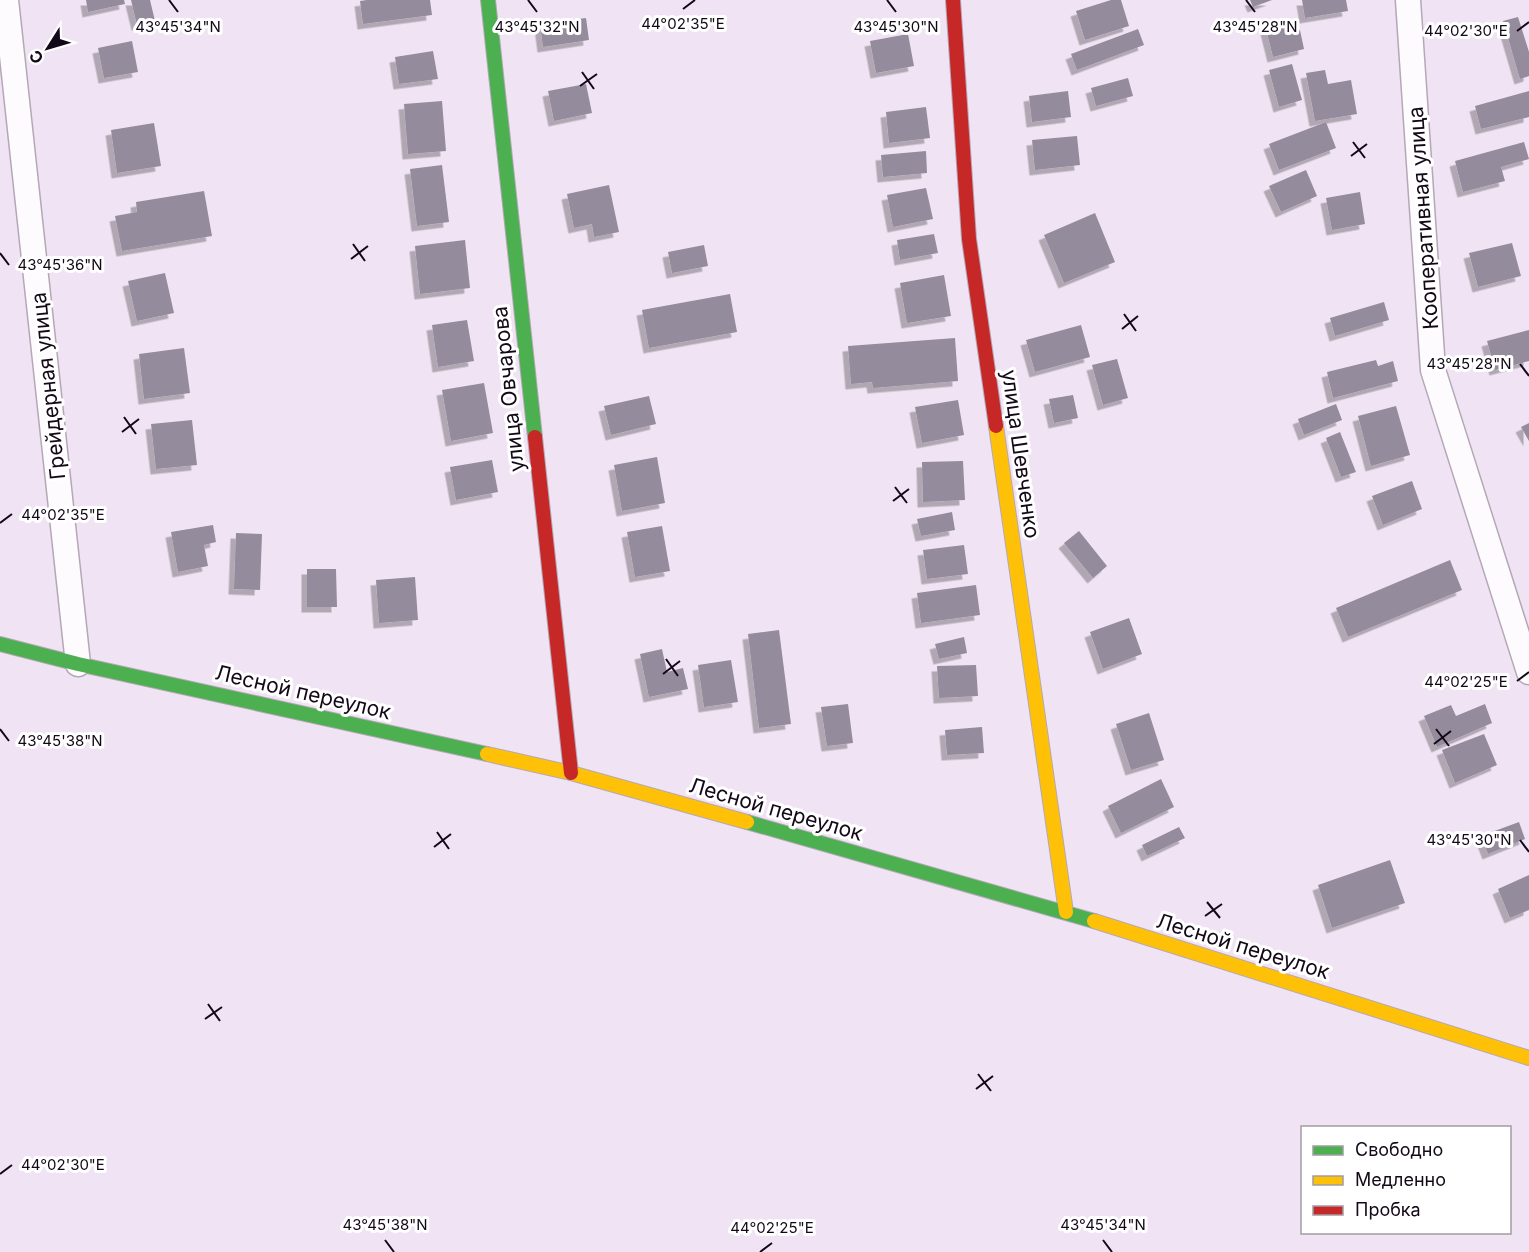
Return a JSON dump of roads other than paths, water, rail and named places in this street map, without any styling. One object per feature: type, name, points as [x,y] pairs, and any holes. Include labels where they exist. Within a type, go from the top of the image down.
[{"type":"street","name":"Грейдерная улица","points":[[6,0],[78,664]]},
{"type":"street","name":"улица Овчарова","points":[[488,0],[571,773]]},
{"type":"street","name":"улица Шевченко","points":[[953,0],[969,239],[1066,912]]},
{"type":"street","name":"Кооперативная улица","points":[[1408,0],[1433,370],[1529,672]]},
{"type":"street","name":"Лесной переулок","points":[[0,644],[78,664],[571,773],[1066,912],[1529,1058]]}]
